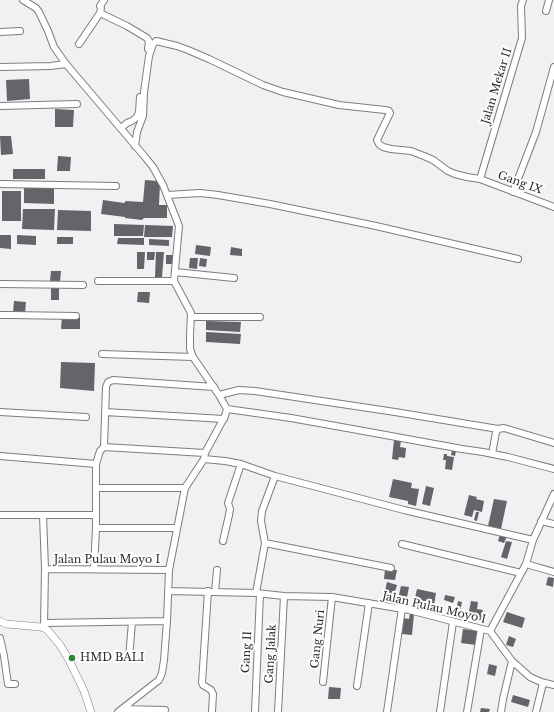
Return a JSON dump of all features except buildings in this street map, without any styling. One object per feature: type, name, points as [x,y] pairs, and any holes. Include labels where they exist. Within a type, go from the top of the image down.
[{"type":"street","points":[[23,0],[36,8],[45,24],[54,47],[66,64],[124,126],[136,146],[153,167],[163,185],[179,226],[174,281],[191,313],[195,317],[260,317]]},
{"type":"street","points":[[79,44],[100,13],[100,6],[104,0]]},
{"type":"street","name":"Jalan Mekar II","points":[[480,178],[522,38],[522,0]]},
{"type":"street","points":[[546,11],[549,0]]},
{"type":"street","points":[[100,13],[149,40],[140,92],[139,112],[135,119],[124,126]]},
{"type":"street","points":[[0,32],[20,32]]},
{"type":"street","name":"Gang IX","points":[[136,146],[137,132],[142,116],[149,56],[153,44],[156,41],[188,50],[263,85],[283,92],[339,105],[389,111],[390,113],[377,140],[383,147],[411,151],[433,160],[448,171],[455,174],[480,178],[554,207]]},
{"type":"street","points":[[0,67],[51,66],[66,64]]},
{"type":"street","points":[[513,192],[536,132],[554,67]]},
{"type":"street","points":[[0,106],[76,104]]},
{"type":"street","points":[[0,184],[116,186]]},
{"type":"street","points":[[167,195],[218,195],[270,204],[376,226],[518,260]]},
{"type":"street","points":[[175,272],[234,278]]},
{"type":"street","points":[[98,281],[174,281]]},
{"type":"street","points":[[0,284],[83,285]]},
{"type":"street","points":[[0,315],[76,316]]},
{"type":"street","points":[[120,710],[158,680],[162,673],[167,621],[169,570],[185,488],[207,458],[227,409],[214,387],[193,358],[190,349],[190,335],[195,317]]},
{"type":"street","points":[[102,354],[193,358]]},
{"type":"street","points":[[94,569],[96,528],[96,464],[100,451],[104,447],[106,387],[108,382],[214,387]]},
{"type":"street","points":[[219,395],[239,390],[395,412],[498,429],[504,428],[554,443]]},
{"type":"street","points":[[227,409],[291,418],[492,454],[554,469]]},
{"type":"street","points":[[0,412],[86,417]]},
{"type":"street","points":[[105,412],[224,419]]},
{"type":"street","points":[[492,454],[496,432],[498,429]]},
{"type":"street","points":[[104,447],[207,458],[241,464],[275,476],[404,510],[533,540]]},
{"type":"street","points":[[0,456],[96,464]]},
{"type":"street","points":[[223,541],[230,509],[228,503],[241,464]]},
{"type":"street","points":[[275,476],[262,511],[261,520],[265,543],[392,568]]},
{"type":"street","points":[[96,488],[185,488]]},
{"type":"street","points":[[490,631],[526,564],[541,520],[552,501],[554,494]]},
{"type":"street","points":[[0,514],[96,514]]},
{"type":"street","name":"Jalan Pulau Moyo I","points":[[44,515],[44,625]]},
{"type":"street","points":[[541,520],[554,524]]},
{"type":"street","points":[[96,528],[176,528]]},
{"type":"street","name":"Gang II","points":[[255,712],[258,593],[265,543]]},
{"type":"street","points":[[402,544],[521,573]]},
{"type":"street","points":[[526,564],[554,572]]},
{"type":"street","name":"Jalan Pulau Moyo I","points":[[45,569],[169,570]]},
{"type":"street","points":[[215,592],[217,570]]},
{"type":"street","name":"Jalan Pulau Moyo I","points":[[168,590],[332,597],[402,608],[490,631],[512,661],[530,677],[543,683],[554,684]]},
{"type":"street","points":[[208,591],[202,682],[203,685],[211,690],[213,694],[212,712]]},
{"type":"street","name":"Gang Jalak","points":[[278,712],[284,596]]},
{"type":"street","name":"Gang Nuri","points":[[323,682],[332,597]]},
{"type":"street","points":[[357,686],[369,603]]},
{"type":"street","points":[[387,712],[402,608]]},
{"type":"street","points":[[2,624],[44,625],[167,621]]},
{"type":"street","points":[[129,659],[132,622]]},
{"type":"street","points":[[440,712],[453,622]]},
{"type":"street","points":[[44,625],[60,645],[69,660],[84,691],[91,712]]},
{"type":"street","points":[[467,712],[481,629]]},
{"type":"street","points":[[0,638],[8,684]]},
{"type":"street","points":[[501,712],[512,661]]},
{"type":"street","points":[[536,712],[543,683]]},
{"type":"street","points":[[0,684],[15,684]]},
{"type":"street","points":[[120,710],[165,710]]},
{"type":"place","name":"HMD BALI","points":[[72,658]]}]
